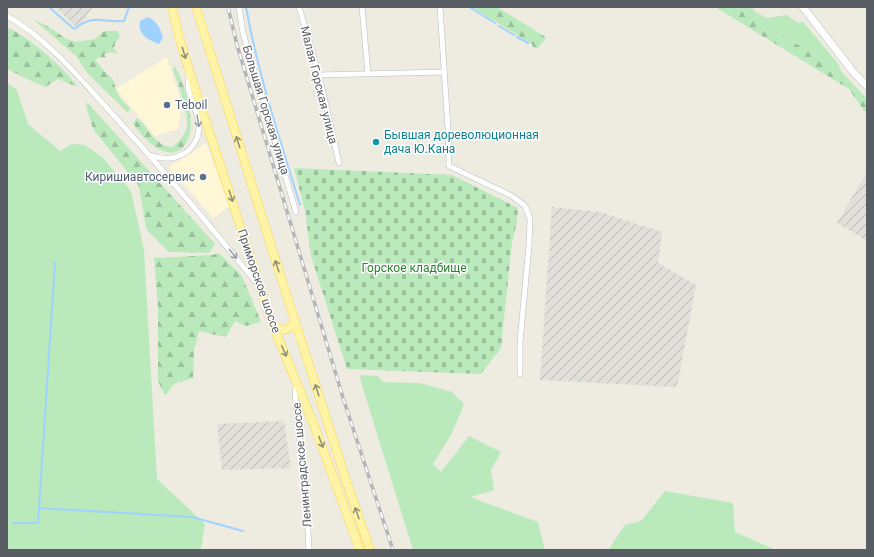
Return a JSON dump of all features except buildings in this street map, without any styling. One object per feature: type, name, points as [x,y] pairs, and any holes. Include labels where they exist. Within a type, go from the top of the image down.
[{"type":"main road","name":"Приморское шоссе","points":[[172,7],[189,70],[272,323],[297,380],[360,550]]},
{"type":"main road","name":"Приморское шоссе","points":[[196,7],[294,319],[370,550]]},
{"type":"main road","points":[[803,7],[854,73],[867,86]]},
{"type":"main road","points":[[272,323],[277,328],[284,330],[292,326],[294,319]]},
{"type":"street","name":"Большая Горская улица","points":[[239,7],[243,33],[296,212]]},
{"type":"street","name":"Малая Горская улица","points":[[299,7],[319,75],[339,163]]},
{"type":"street","points":[[362,7],[368,74]]},
{"type":"street","points":[[440,7],[448,129],[448,166],[512,196],[525,206],[530,219],[520,342],[520,374]]},
{"type":"street","points":[[7,16],[48,46],[90,89],[220,237],[261,289]]},
{"type":"street","points":[[147,154],[164,159],[179,156],[187,152],[194,144],[199,134],[200,124],[188,86],[189,70]]},
{"type":"street","points":[[319,75],[445,72]]},
{"type":"street","name":"Ленинградское шоссе","points":[[297,380],[295,394],[307,512],[309,550]]},
{"type":"shaded area","points":[[56,7],[91,7],[92,8],[78,29]]},
{"type":"shaded area","points":[[167,57],[182,105],[178,129],[155,136],[116,89]]},
{"type":"shaded area","points":[[206,143],[230,206],[213,218],[169,167]]},
{"type":"shaded area","points":[[867,174],[867,241],[837,223],[863,178]]},
{"type":"shaded area","points":[[552,207],[600,212],[662,232],[658,263],[696,285],[677,387],[540,380]]},
{"type":"shaded area","points":[[284,421],[291,468],[222,470],[217,424]]},
{"type":"green space","points":[[475,7],[497,7],[546,38],[537,49],[533,47],[532,44],[475,9]]},
{"type":"green space","points":[[715,7],[736,7],[841,71],[867,99],[867,115],[849,89]]},
{"type":"green space","points":[[736,7],[755,7],[753,10],[766,18],[787,15],[798,23],[803,22],[837,62],[841,71]]},
{"type":"green space","points":[[33,19],[49,27],[65,38],[75,42],[95,39],[104,31],[118,31],[120,37],[115,43],[114,49],[118,54],[111,52],[104,54],[106,58],[99,57],[95,60],[113,79],[120,98],[130,108],[128,113],[88,74],[76,56]]},
{"type":"green space","points":[[7,27],[36,45],[62,68],[77,85],[75,86],[58,79],[45,87],[7,69]]},
{"type":"green space","points":[[175,66],[187,98],[191,125],[186,144],[179,151],[171,153],[154,146],[133,123],[137,118],[157,140],[166,146],[172,147],[185,133],[187,117],[173,69]]},
{"type":"green space","points":[[7,83],[17,90],[28,124],[60,151],[72,144],[85,145],[103,158],[131,191],[144,250],[157,479],[205,524],[201,550],[7,550]]},
{"type":"green space","points":[[87,102],[215,244],[209,253],[169,252],[146,229],[139,186],[93,129],[86,106]]},
{"type":"green space","name":"Горское кладбище","points":[[294,168],[452,175],[518,208],[517,222],[512,242],[501,348],[481,374],[347,369],[311,256],[305,211]]},
{"type":"green space","points":[[219,253],[242,276],[261,322],[246,326],[235,321],[226,337],[199,331],[194,350],[193,378],[174,384],[165,396],[158,381],[158,307],[154,258],[212,255]]},
{"type":"green space","points":[[360,375],[378,376],[383,382],[420,383],[452,392],[464,404],[452,433],[433,464],[441,472],[469,436],[501,452],[491,470],[494,490],[470,497],[538,522],[545,550],[413,550]]},
{"type":"green space","points":[[665,491],[733,503],[735,532],[776,550],[608,550],[625,525],[641,521]]},
{"type":"water","points":[[148,17],[156,23],[161,31],[163,38],[159,44],[144,36],[140,30],[140,21]]},
{"type":"waterway","points":[[49,7],[74,29],[81,24],[93,20],[124,21],[129,7]]},
{"type":"waterway","points":[[246,7],[263,82],[300,205]]},
{"type":"waterway","points":[[471,8],[495,23]]},
{"type":"waterway","points":[[499,26],[514,35]]},
{"type":"waterway","points":[[517,37],[528,43]]},
{"type":"waterway","points":[[13,523],[38,523],[55,263]]},
{"type":"waterway","points":[[39,508],[192,517],[243,531]]},
{"type":"railway","points":[[228,7],[237,45],[344,401],[393,550]]},
{"type":"place","name":"Teboil","points":[[167,105]]},
{"type":"place","name":"Бывшая дореволюционная дача Ю.Кана","points":[[376,142]]},
{"type":"place","name":"Киришиавтосервис","points":[[203,177]]}]
